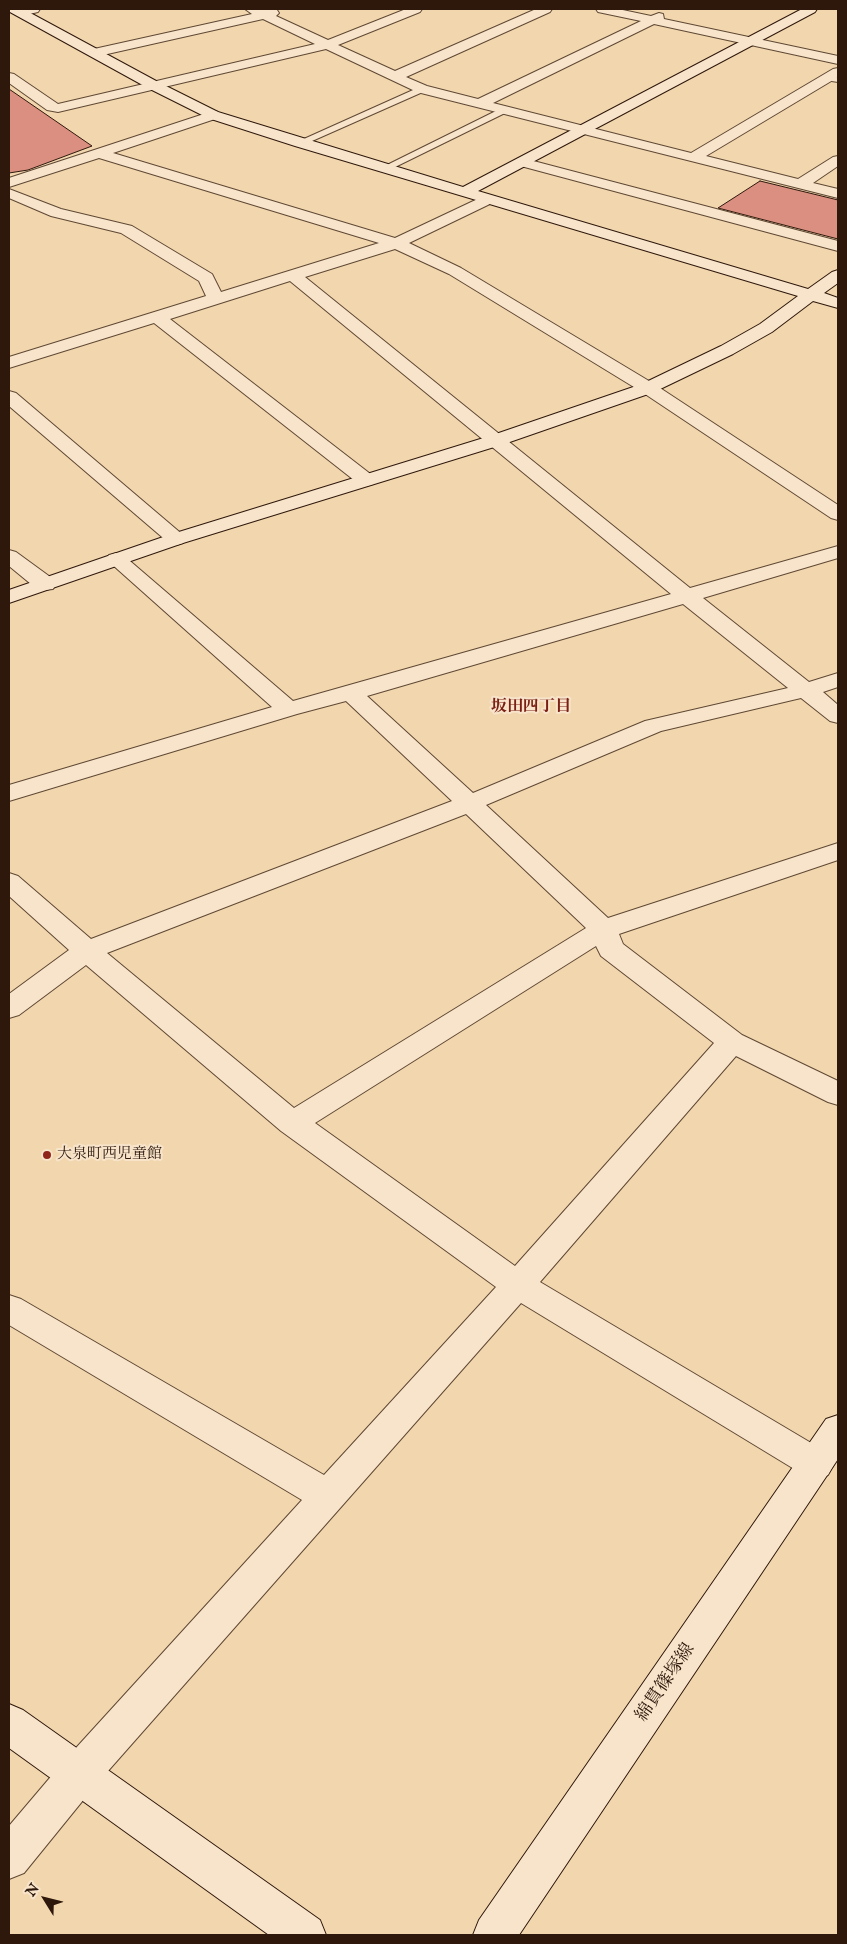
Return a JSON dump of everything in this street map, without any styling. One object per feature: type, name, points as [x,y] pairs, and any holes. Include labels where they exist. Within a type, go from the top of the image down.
[{"type":"street","points":[[15,12],[34,9]]},
{"type":"street","points":[[251,9],[422,89],[838,194]]},
{"type":"street","points":[[94,52],[265,16],[283,9]]},
{"type":"street","points":[[9,77],[52,107],[58,108],[327,45],[416,9]]},
{"type":"street","points":[[393,76],[404,73],[546,9]]},
{"type":"street","points":[[602,9],[838,60]]},
{"type":"street","points":[[480,103],[675,9]]},
{"type":"street","points":[[465,192],[811,9]]},
{"type":"street","points":[[15,12],[213,115],[300,143],[838,303]]},
{"type":"street","points":[[694,157],[835,77]]},
{"type":"street","points":[[9,183],[213,115]]},
{"type":"street","points":[[98,153],[396,243],[455,271],[648,388],[838,514]]},
{"type":"street","points":[[801,184],[838,160]]},
{"type":"street","points":[[522,162],[838,246]]},
{"type":"street","points":[[9,193],[56,213],[126,229],[206,278],[216,299]]},
{"type":"street","points":[[9,363],[396,243],[490,199]]},
{"type":"street","points":[[9,598],[176,538],[497,440],[648,388],[735,346],[766,328],[838,275]]},
{"type":"street","points":[[294,276],[688,597],[838,716]]},
{"type":"street","points":[[157,317],[366,480]]},
{"type":"street","points":[[9,397],[176,538]]},
{"type":"street","points":[[9,793],[289,709],[660,603],[688,597],[838,552]]},
{"type":"street","points":[[9,556],[45,584]]},
{"type":"street","points":[[116,559],[289,709]]},
{"type":"street","points":[[9,1008],[87,952],[470,803],[653,726],[807,690],[838,680]]},
{"type":"street","points":[[350,693],[604,929],[611,949],[732,1042],[838,1094]]},
{"type":"street","points":[[292,1123],[604,929],[838,851]]},
{"type":"street","points":[[9,882],[87,952],[292,1123],[518,1286],[816,1464]]},
{"type":"street","points":[[9,1858],[78,1774],[518,1286],[732,1042]]},
{"type":"street","points":[[9,1309],[328,1496]]},
{"type":"street","name":"綿貫篠塚線","points":[[494,1935],[838,1430]]},
{"type":"street","points":[[9,1724],[305,1935]]},
{"type":"lane","points":[[300,143],[422,89]]},
{"type":"lane","points":[[386,168],[504,110]]},
{"type":"building","points":[[9,89],[92,146],[28,170],[9,173]]},
{"type":"building","points":[[760,181],[838,200],[838,239],[718,208]]},
{"type":"place","name":"大泉町西児童館","points":[[47,1155]]},
{"type":"district","name":"坂田四丁目","points":[[531,708]]}]
